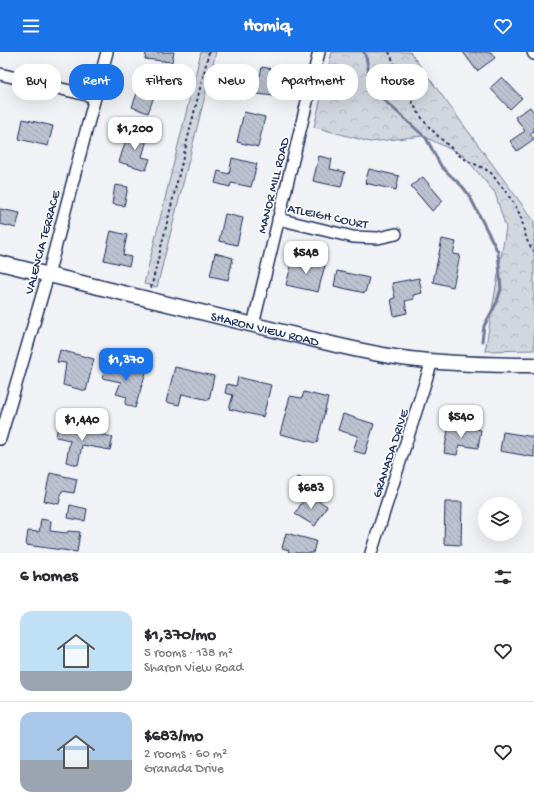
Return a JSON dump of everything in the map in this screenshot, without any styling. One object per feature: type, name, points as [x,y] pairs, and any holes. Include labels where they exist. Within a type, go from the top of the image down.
[{"type":"street","name":"VALENCIA TERRACE","points":[[104,64],[107,52]]},
{"type":"street","name":"MANOR MILL ROAD","points":[[252,325],[319,52]]},
{"type":"street","points":[[0,74],[69,91]]},
{"type":"street","name":"VALENCIA TERRACE","points":[[0,439],[48,275],[94,100]]},
{"type":"street","name":"ATLEIGH COURT","points":[[278,219],[353,237],[378,238],[396,234]]},
{"type":"street","name":"SHARON VIEW ROAD","points":[[0,263],[252,325],[382,355],[432,362],[534,365]]},
{"type":"street","name":"GRANADA DRIVE","points":[[371,553],[432,362]]},
{"type":"path","points":[[148,299],[209,52]]},
{"type":"path","points":[[389,52],[409,95],[422,117],[431,129],[459,155],[491,173],[518,212],[524,235],[528,244],[534,251]]},
{"type":"green space","points":[[201,52],[216,52],[213,64],[204,64],[204,100],[157,287],[144,284],[189,100],[196,100],[196,72]]},
{"type":"green space","points":[[332,52],[410,52],[419,64],[366,64],[366,100],[428,100],[428,77],[534,221],[534,350],[485,351],[506,228],[495,193],[464,156],[423,136],[370,142],[314,127],[320,100],[358,100],[358,64],[329,64]]},
{"type":"building","points":[[146,52],[174,52],[172,62],[145,59]]},
{"type":"building","points":[[463,52],[491,52],[495,58],[477,71]]},
{"type":"building","points":[[262,67],[267,68],[267,95],[259,94]]},
{"type":"building","points":[[502,77],[522,98],[510,109],[490,88]]},
{"type":"building","points":[[135,100],[153,100],[148,113],[132,107]]},
{"type":"building","points":[[530,107],[534,113],[534,131],[530,134],[534,139],[517,151],[510,141],[525,131],[515,117]]},
{"type":"building","points":[[244,112],[265,117],[258,147],[237,142]]},
{"type":"building","points":[[23,119],[53,126],[48,146],[19,139]]},
{"type":"building","points":[[129,130],[148,136],[142,157],[150,159],[146,170],[119,162]]},
{"type":"building","points":[[319,156],[332,159],[330,169],[345,172],[341,187],[313,181]]},
{"type":"building","points":[[232,158],[257,164],[251,187],[231,183],[230,187],[215,183],[218,171],[229,174]]},
{"type":"building","points":[[369,169],[399,176],[396,190],[365,183]]},
{"type":"building","points":[[423,177],[443,201],[432,211],[411,186]]},
{"type":"building","points":[[115,185],[128,187],[124,206],[112,204]]},
{"type":"building","points":[[0,209],[20,213],[16,228],[0,224]]},
{"type":"building","points":[[225,214],[243,218],[237,245],[219,241]]},
{"type":"building","points":[[111,231],[127,235],[123,255],[131,257],[129,266],[104,260]]},
{"type":"building","points":[[442,239],[456,242],[453,254],[460,255],[453,287],[433,282]]},
{"type":"building","points":[[215,253],[233,258],[228,280],[210,276]]},
{"type":"building","points":[[293,258],[325,265],[318,292],[286,285]]},
{"type":"building","points":[[337,271],[369,278],[365,293],[334,286]]},
{"type":"building","points":[[419,278],[422,293],[413,295],[414,299],[405,301],[407,313],[394,316],[391,299],[395,298],[392,283]]},
{"type":"building","points":[[60,350],[94,359],[86,391],[63,385],[66,363],[57,362]]},
{"type":"building","points":[[108,362],[146,372],[135,408],[125,404],[127,397],[116,394],[121,382],[102,378]]},
{"type":"building","points":[[175,367],[214,376],[209,400],[182,394],[179,405],[166,402]]},
{"type":"building","points":[[238,377],[271,385],[263,417],[229,409],[233,395],[225,393],[227,384],[236,386]]},
{"type":"building","points":[[304,392],[328,398],[317,443],[280,434],[290,396],[302,398]]},
{"type":"building","points":[[343,414],[374,424],[365,454],[353,451],[358,436],[338,430]]},
{"type":"building","points":[[449,424],[481,430],[478,448],[459,445],[457,455],[444,453]]},
{"type":"building","points":[[58,425],[113,437],[110,450],[82,445],[78,465],[66,462],[70,440],[56,437]]},
{"type":"building","points":[[503,432],[534,437],[534,457],[500,451]]},
{"type":"building","points":[[50,473],[77,479],[74,493],[62,491],[59,504],[44,501]]},
{"type":"building","points":[[297,477],[306,480],[303,488],[295,486]]},
{"type":"building","points":[[307,494],[327,506],[315,526],[295,514]]},
{"type":"building","points":[[445,502],[462,502],[461,545],[444,544]]},
{"type":"building","points":[[70,505],[87,509],[85,521],[68,518]]},
{"type":"building","points":[[41,519],[51,521],[50,531],[67,533],[68,531],[80,532],[77,552],[26,545],[28,531],[39,532]]},
{"type":"building","points":[[286,533],[316,541],[313,553],[288,553],[289,550],[282,548]]},
{"type":"waterway","points":[[364,52],[370,82],[374,91],[426,138],[441,166],[462,186],[469,195],[498,252],[501,289],[497,302],[484,326],[482,341]]}]
